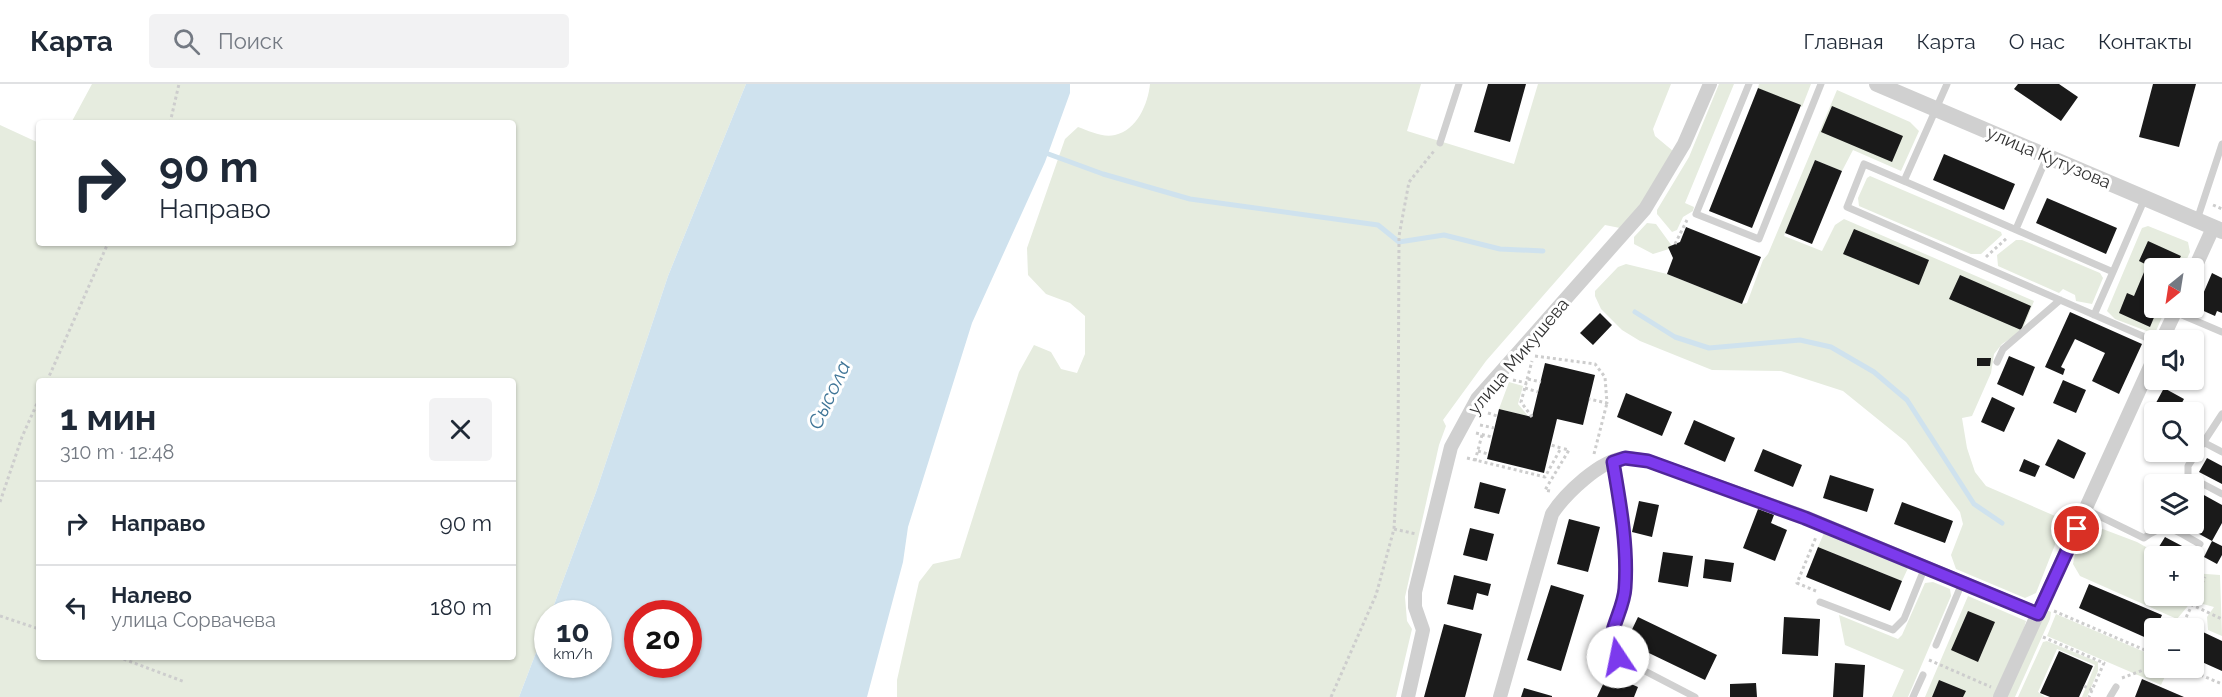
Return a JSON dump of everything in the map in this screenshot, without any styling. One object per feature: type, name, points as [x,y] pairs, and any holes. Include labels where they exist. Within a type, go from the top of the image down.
[{"type":"street","name":"улица Микушева","points":[[1408,697],[1424,630],[1415,607],[1415,592],[1451,447],[1477,399],[1645,209],[1684,144],[1710,84]]},
{"type":"street","name":"улица Кутузова","points":[[1876,84],[2218,229]]},
{"type":"street","points":[[2201,258],[2218,229]]},
{"type":"street","points":[[1996,692],[2040,610],[2144,380]]},
{"type":"street","points":[[1500,697],[1552,514],[1561,499],[1577,486],[1613,462],[1625,458],[1648,461],[1822,525],[1962,583],[2040,610]]},
{"type":"lane","points":[[1440,143],[1459,84]]},
{"type":"lane","points":[[1749,84],[1696,214],[1759,239],[1821,84]]},
{"type":"lane","points":[[1906,182],[1904,181],[1947,84]]},
{"type":"lane","points":[[2197,220],[2222,144]]},
{"type":"lane","points":[[2016,229],[2047,156]]},
{"type":"lane","points":[[2113,272],[1864,164],[1846,207],[2144,337]]},
{"type":"lane","points":[[2094,315],[2145,198]]},
{"type":"lane","points":[[1997,362],[2003,349],[2060,300]]},
{"type":"lane","points":[[2192,318],[2222,333]]},
{"type":"lane","points":[[2204,441],[2222,414]]},
{"type":"lane","points":[[2204,443],[2222,452]]},
{"type":"lane","points":[[1613,462],[1621,507],[1625,587],[1623,605],[1610,642],[1611,651],[1695,697]]},
{"type":"lane","points":[[2190,462],[2188,476],[2222,494]]},
{"type":"lane","points":[[2085,509],[2144,538],[2157,528],[2164,527],[2200,544]]},
{"type":"lane","points":[[1820,602],[1893,630],[1904,619],[1925,567]]},
{"type":"lane","points":[[1936,645],[1962,583]]},
{"type":"lane","points":[[1913,697],[1923,675]]},
{"type":"lane","points":[[2110,697],[2116,687]]},
{"type":"path","points":[[171,120],[179,84]]},
{"type":"path","points":[[1331,697],[1376,595],[1394,529],[1398,455],[1399,236],[1409,182],[1440,143]]},
{"type":"path","points":[[1675,244],[1684,222],[1696,214]]},
{"type":"path","points":[[1978,264],[2016,229]]},
{"type":"path","points":[[48,378],[107,246]]},
{"type":"path","points":[[1535,356],[1595,364],[1605,377],[1607,403],[1592,460]]},
{"type":"path","points":[[1532,417],[1521,402],[1533,361]]},
{"type":"path","points":[[1528,379],[1541,382]]},
{"type":"path","points":[[1525,388],[1538,392]]},
{"type":"path","points":[[1589,399],[1607,403]]},
{"type":"path","points":[[0,501],[22,437],[36,406]]},
{"type":"path","points":[[1488,413],[1497,416]]},
{"type":"path","points":[[1475,460],[1482,435]]},
{"type":"path","points":[[1551,445],[1569,450],[1545,490],[1555,492]]},
{"type":"path","points":[[1467,458],[1545,477],[1561,448]]},
{"type":"path","points":[[1478,451],[1488,454]]},
{"type":"path","points":[[1820,602],[1823,594],[1797,583],[1822,525]]},
{"type":"path","points":[[1394,529],[1430,537]]},
{"type":"path","points":[[2194,606],[2222,619]]},
{"type":"path","points":[[2040,610],[2144,650]]},
{"type":"path","points":[[0,616],[36,628]]},
{"type":"path","points":[[2043,637],[2104,663],[2089,697]]},
{"type":"path","points":[[1923,675],[1936,645]]},
{"type":"path","points":[[126,660],[185,682]]},
{"type":"path","points":[[1929,660],[1996,692]]},
{"type":"path","points":[[2116,687],[2120,679],[2144,669]]},
{"type":"path","points":[[2204,676],[2222,684]]},
{"type":"path","points":[[2084,686],[2092,690]]},
{"type":"shaded area","points":[[92,84],[746,84],[668,276],[596,492],[556,600],[534,600],[534,658],[519,697],[0,697],[0,125],[36,142],[36,246],[516,246],[516,120],[73,120]]},
{"type":"shaded area","points":[[1150,84],[1421,84],[1407,131],[1514,164],[1538,84],[1671,84],[1653,129],[1655,136],[1673,151],[1649,195],[1620,228],[1605,225],[1486,361],[1443,420],[1446,426],[1439,445],[1405,597],[1407,621],[1412,629],[1396,697],[897,697],[897,680],[919,582],[933,564],[960,558],[1019,372],[1034,345],[1051,352],[1061,369],[1077,373],[1085,354],[1085,316],[1070,303],[1046,294],[1028,275],[1027,248],[1065,139],[1078,127],[1106,136],[1123,132],[1135,122],[1144,108]]},
{"type":"shaded area","points":[[1719,84],[1734,84],[1685,203],[1694,207],[1693,211],[1683,217],[1677,230],[1672,232],[1657,214],[1657,210],[1689,157]]},
{"type":"shaded area","points":[[1759,84],[1811,84],[1802,107],[1758,88]]},
{"type":"shaded area","points":[[1837,90],[1910,122],[1919,131],[1901,171],[1853,150],[1842,171],[1815,160],[1784,236],[1822,251],[1835,225],[1844,219],[2034,301],[2022,331],[2002,344],[1994,354],[1991,373],[1972,416],[1962,418],[1967,448],[1975,472],[1986,486],[2055,516],[2062,527],[2036,593],[2025,598],[1956,569],[1951,555],[1963,524],[1960,512],[1906,442],[1843,391],[1781,371],[1712,370],[1640,341],[1622,330],[1601,309],[1595,296],[1595,291],[1618,267],[1626,264],[1667,274],[1742,304],[1747,303],[1763,260],[1768,254]]},
{"type":"shaded area","points":[[1870,176],[2001,232],[2002,235],[1981,254],[1971,254],[1859,206],[1858,198]]},
{"type":"shaded area","points":[[1647,223],[1656,224],[1672,246],[1669,249],[1653,254],[1634,244],[1634,237]]},
{"type":"shaded area","points":[[2148,226],[2188,242],[2190,252],[2187,258],[2144,258],[2144,318],[2162,318],[2156,330],[2144,330],[2115,319],[2107,311],[2142,228]]},
{"type":"shaded area","points":[[2016,240],[2022,240],[2100,273],[2103,278],[2092,304],[2076,301],[2075,295],[2063,289],[2059,293],[1998,266],[1997,255]]},
{"type":"shaded area","points":[[1509,382],[1523,386],[1518,404],[1528,416],[1499,409]]},
{"type":"shaded area","points":[[2100,528],[2144,546],[2144,604],[2080,576],[2073,564],[2078,545],[2080,540],[2093,529]]},
{"type":"shaded area","points":[[1824,533],[1908,568],[1902,581],[1818,547]]},
{"type":"shaded area","points":[[2204,574],[2220,575],[2222,636],[2208,630],[2207,617],[2214,607],[2204,604]]},
{"type":"shaded area","points":[[1933,582],[1950,589],[1951,596],[1908,697],[1892,697],[1904,670],[1845,645],[1839,615],[1898,639],[1902,635],[1925,583]]},
{"type":"shaded area","points":[[1968,596],[2026,621],[2024,628],[1993,697],[1925,697]]},
{"type":"shaded area","points":[[2148,606],[2188,606],[2178,618]]},
{"type":"shaded area","points":[[2045,609],[2051,612],[2050,619],[2015,697],[2004,697]]},
{"type":"shaded area","points":[[2056,614],[2144,652],[2144,678],[2047,636]]},
{"type":"shaded area","points":[[2047,641],[2098,662],[2098,671],[2087,697],[2082,697],[2095,665],[2057,649],[2038,692],[2045,697],[2018,697],[2043,642]]},
{"type":"shaded area","points":[[2145,678],[2164,678],[2161,685]]},
{"type":"water","name":"Сысола","points":[[746,84],[1070,84],[1070,93],[1045,162],[972,323],[908,527],[903,562],[867,697],[519,697],[534,658],[534,678],[612,678],[612,600],[556,600],[596,492],[668,276]]},
{"type":"building","points":[[1488,84],[1526,84],[1510,142],[1474,132]]},
{"type":"building","points":[[2018,84],[2059,84],[2078,97],[2061,121],[2014,89]]},
{"type":"building","points":[[2153,84],[2196,84],[2179,147],[2139,137]]},
{"type":"building","points":[[1758,88],[1801,105],[1752,228],[1709,211]]},
{"type":"building","points":[[1832,106],[1903,136],[1892,162],[1821,132]]},
{"type":"building","points":[[1944,154],[2015,184],[2004,210],[1933,180]]},
{"type":"building","points":[[1815,160],[1842,171],[1812,244],[1785,233]]},
{"type":"building","points":[[2047,198],[2117,228],[2106,254],[2036,223]]},
{"type":"building","points":[[1686,227],[1761,257],[1742,304],[1667,274],[1673,258],[1668,247],[1680,242]]},
{"type":"building","points":[[1854,229],[1929,260],[1919,285],[1843,254]]},
{"type":"building","points":[[2148,241],[2181,256],[2180,258],[2144,258],[2144,264],[2139,261]]},
{"type":"building","points":[[2144,272],[2144,318],[2154,318],[2150,327],[2119,313],[2127,293],[2134,296]]},
{"type":"building","points":[[2212,273],[2222,278],[2222,313],[2217,311],[2215,316],[2204,311],[2204,292]]},
{"type":"building","points":[[1960,275],[2031,306],[2021,330],[1949,299]]},
{"type":"building","points":[[2070,312],[2142,344],[2119,394],[2092,381],[2105,353],[2075,339],[2061,367],[2065,369],[2063,375],[2045,367]]},
{"type":"building","points":[[1600,313],[1612,325],[1593,345],[1580,333]]},
{"type":"building","points":[[2009,356],[2035,367],[2023,396],[1997,384]]},
{"type":"building","points":[[1977,358],[1991,358],[1990,366],[1977,366]]},
{"type":"building","points":[[1545,363],[1595,375],[1583,425],[1557,419],[1544,473],[1487,459],[1499,409],[1532,417]]},
{"type":"building","points":[[2063,380],[2086,390],[2076,413],[2053,403]]},
{"type":"building","points":[[2163,390],[2168,390],[2184,399],[2182,402],[2156,402]]},
{"type":"building","points":[[1626,393],[1672,412],[1662,436],[1617,417]]},
{"type":"building","points":[[1992,397],[2015,408],[2004,432],[1981,422]]},
{"type":"building","points":[[1694,420],[1735,438],[1725,462],[1684,444]]},
{"type":"building","points":[[2058,439],[2086,453],[2074,479],[2045,465]]},
{"type":"building","points":[[1763,449],[1802,465],[1793,487],[1754,471]]},
{"type":"building","points":[[2207,458],[2222,466],[2222,484],[2204,474],[2199,472]]},
{"type":"building","points":[[2024,459],[2040,466],[2035,477],[2019,471]]},
{"type":"building","points":[[1830,475],[1874,489],[1867,512],[1823,498]]},
{"type":"building","points":[[1480,482],[1506,489],[1499,514],[1474,508]]},
{"type":"building","points":[[2204,495],[2222,505],[2222,523],[2212,541],[2199,534],[2204,534]]},
{"type":"building","points":[[1639,501],[1659,505],[1652,537],[1632,532]]},
{"type":"building","points":[[1902,502],[1953,521],[1945,543],[1894,524]]},
{"type":"building","points":[[1758,509],[1774,515],[1771,523],[1787,530],[1775,561],[1743,548]]},
{"type":"building","points":[[1569,519],[1600,527],[1588,572],[1557,564]]},
{"type":"building","points":[[1470,528],[1494,534],[1487,561],[1463,555]]},
{"type":"building","points":[[2165,537],[2182,546],[2159,546]]},
{"type":"building","points":[[2212,541],[2222,546],[2222,555],[2217,564],[2204,557]]},
{"type":"building","points":[[1818,547],[1902,581],[1890,611],[1806,577]]},
{"type":"building","points":[[1663,552],[1693,556],[1688,587],[1658,582]]},
{"type":"building","points":[[1705,559],[1734,563],[1731,582],[1703,578]]},
{"type":"building","points":[[1454,575],[1491,584],[1488,596],[1477,593],[1473,610],[1447,604]]},
{"type":"building","points":[[2089,584],[2162,615],[2161,618],[2144,618],[2144,637],[2079,608]]},
{"type":"building","points":[[1551,585],[1584,595],[1561,671],[1527,660]]},
{"type":"building","points":[[1968,611],[1995,622],[1978,662],[1951,650]]},
{"type":"building","points":[[1638,617],[1717,655],[1705,680],[1626,642]]},
{"type":"building","points":[[1784,617],[1820,619],[1818,656],[1782,654]]},
{"type":"building","points":[[1444,624],[1482,634],[1465,697],[1424,697]]},
{"type":"building","points":[[2204,632],[2222,641],[2222,671],[2204,663]]},
{"type":"building","points":[[2059,651],[2093,666],[2079,697],[2050,697],[2040,693]]},
{"type":"building","points":[[1835,663],[1865,665],[1863,697],[1833,697]]},
{"type":"building","points":[[1608,674],[1638,687],[1634,697],[1597,697]]},
{"type":"building","points":[[2142,679],[2184,697],[2135,697]]},
{"type":"building","points":[[1939,680],[1966,691],[1963,697],[1932,697]]},
{"type":"building","points":[[1756,683],[1757,697],[1730,697],[1730,684]]},
{"type":"building","points":[[1524,688],[1552,696],[1552,697],[1521,697]]},
{"type":"waterway","points":[[1043,152],[1103,174],[1190,199],[1378,225],[1399,242],[1444,235],[1500,249],[1543,251]]},
{"type":"waterway","points":[[1635,312],[1675,337],[1709,348],[1800,340],[1831,347],[1874,372],[1907,400],[1974,504],[2002,523]]},
{"type":"route","points":[[1618,657],[1611,651],[1610,642],[1623,605],[1625,587],[1621,507],[1613,462],[1625,458],[1648,461],[1805,518],[2038,614],[2077,529]]}]
